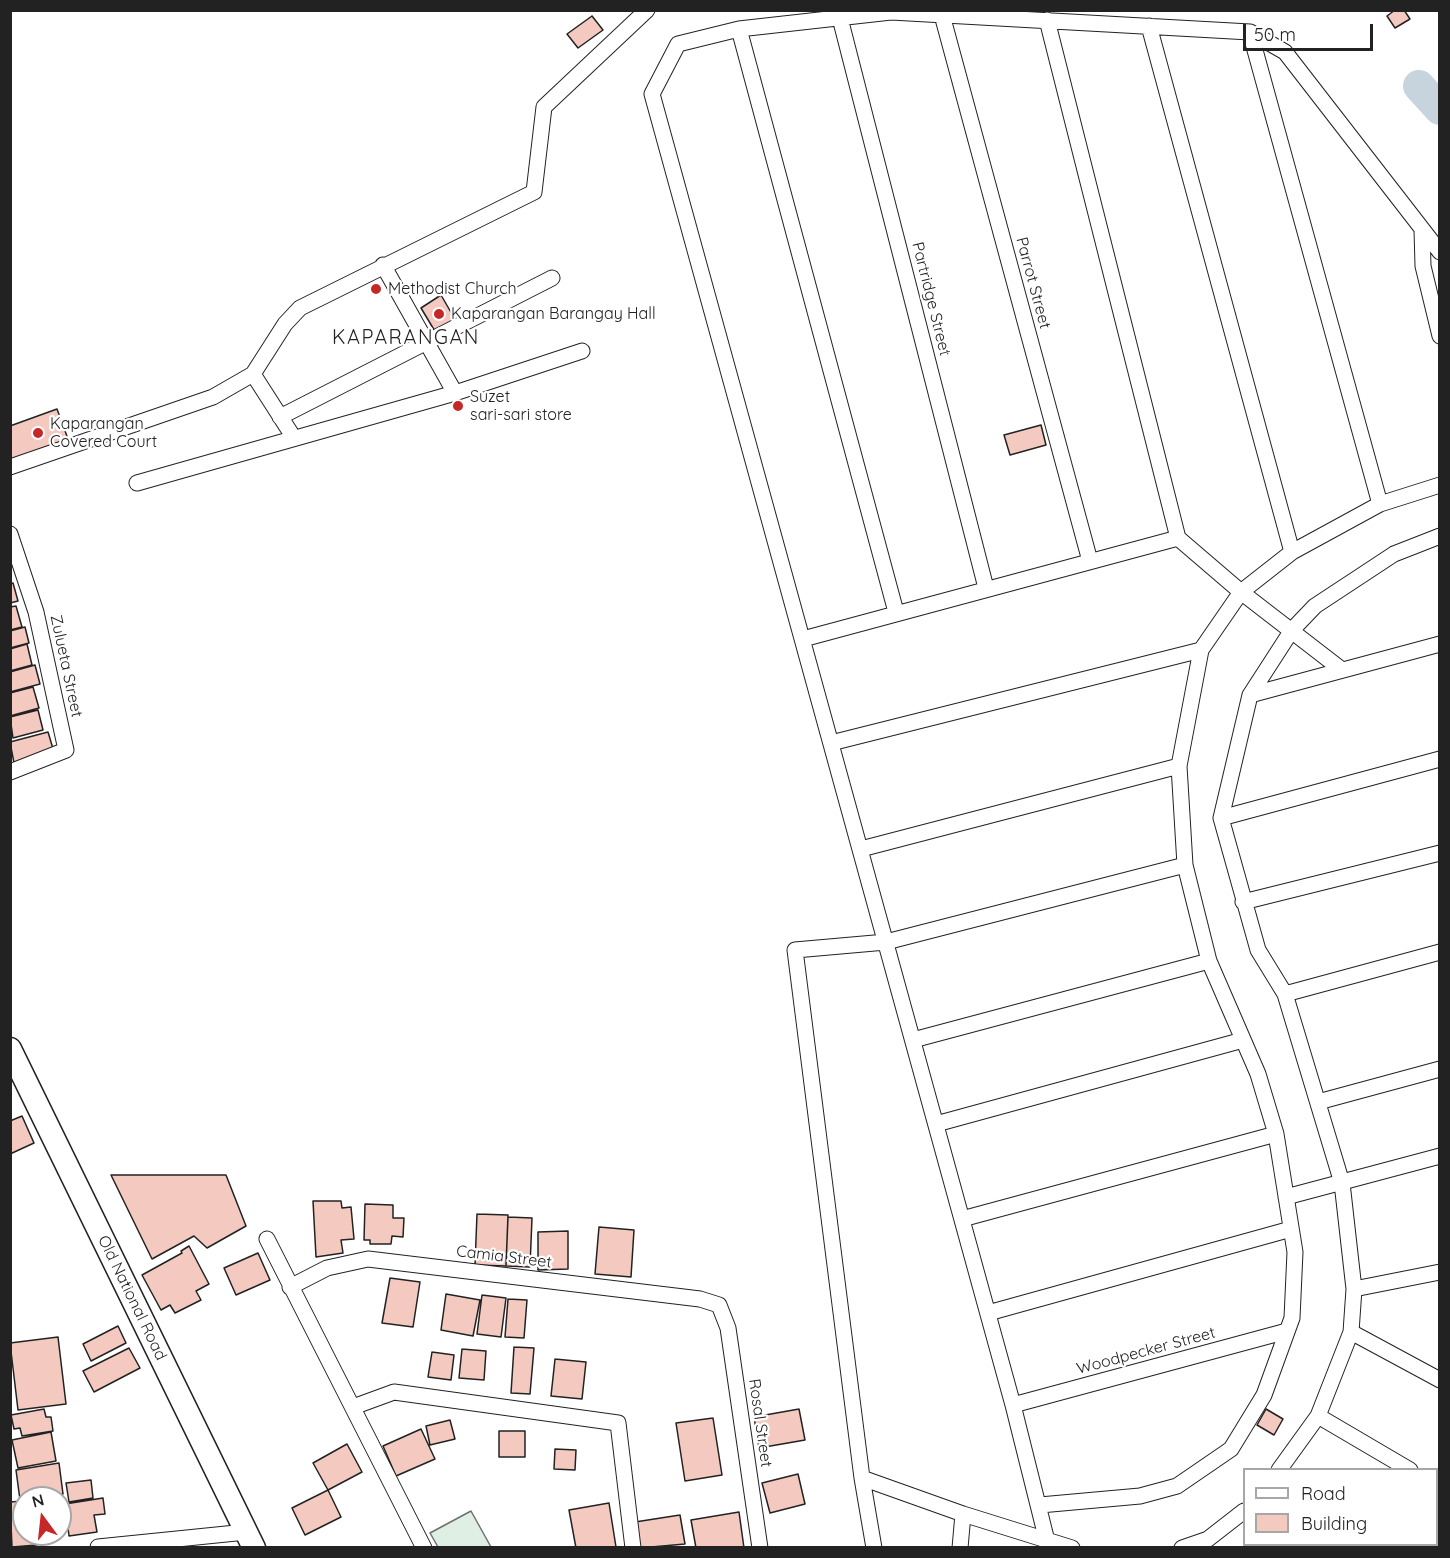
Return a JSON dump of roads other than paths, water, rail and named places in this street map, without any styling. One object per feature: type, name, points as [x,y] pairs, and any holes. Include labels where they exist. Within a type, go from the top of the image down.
[{"type":"main road","name":"Old National Road","points":[[10,1049],[250,1540]]},
{"type":"street","points":[[10,467],[213,397],[253,374],[285,324],[300,308],[534,192],[544,107],[647,10]]},
{"type":"street","points":[[1047,1541],[1040,1505],[963,1220],[652,94],[678,44],[739,28],[891,12],[1250,32],[1285,52],[1440,252]]},
{"type":"street","name":"Parrot Street","points":[[942,15],[1090,561]]},
{"type":"street","name":"Partridge Street","points":[[840,18],[986,588]]},
{"type":"street","points":[[1047,20],[1178,538],[1241,592],[1342,670]]},
{"type":"street","points":[[1149,26],[1292,552]]},
{"type":"street","points":[[739,28],[896,612]]},
{"type":"street","points":[[1250,32],[1380,504]]},
{"type":"street","points":[[1422,230],[1423,266],[1440,336]]},
{"type":"street","points":[[383,265],[455,393]]},
{"type":"street","points":[[280,417],[552,278]]},
{"type":"street","points":[[137,483],[455,393],[582,351]]},
{"type":"street","points":[[253,374],[294,438]]},
{"type":"street","points":[[1040,1505],[1140,1496],[1177,1486],[1231,1449],[1264,1395],[1292,1318],[1295,1252],[1276,1134],[1258,1074],[1209,961],[1185,865],[1179,766],[1201,650],[1241,592],[1292,552],[1380,504],[1440,485]]},
{"type":"street","name":"Zulueta Street","points":[[10,534],[36,612],[66,750],[10,771]]},
{"type":"street","points":[[1280,1468],[1318,1416],[1351,1332],[1354,1289],[1342,1183],[1285,994],[1258,950],[1221,818],[1250,695],[1292,630],[1314,606],[1394,554],[1440,536]]},
{"type":"street","points":[[803,639],[896,612],[1178,538]]},
{"type":"street","points":[[1250,695],[1440,644]]},
{"type":"street","points":[[831,743],[1201,650]]},
{"type":"street","points":[[1221,818],[1440,759]]},
{"type":"street","points":[[861,849],[1179,766]]},
{"type":"street","points":[[1243,902],[1440,853]]},
{"type":"street","points":[[874,1548],[862,1478],[795,950],[886,942],[1185,865]]},
{"type":"street","points":[[1285,994],[1440,952]]},
{"type":"street","points":[[913,1040],[1209,961]]},
{"type":"street","points":[[936,1124],[1243,1040]]},
{"type":"street","points":[[1318,1102],[1440,1069]]},
{"type":"street","points":[[963,1220],[1276,1134]]},
{"type":"street","points":[[1286,1197],[1440,1156]]},
{"type":"street","points":[[988,1313],[1291,1229]]},
{"type":"street","points":[[267,1239],[424,1548]]},
{"type":"street","name":"Camia Street","points":[[290,1287],[327,1268],[368,1259],[700,1299],[719,1305]]},
{"type":"street","points":[[1354,1289],[1440,1272]]},
{"type":"street","name":"Rosal Street","points":[[719,1305],[728,1328],[760,1548]]},
{"type":"street","name":"Woodpecker Street","points":[[1013,1405],[1287,1332]]},
{"type":"street","points":[[1351,1332],[1440,1380]]},
{"type":"street","points":[[353,1407],[394,1392],[618,1423],[633,1548]]},
{"type":"street","points":[[1318,1416],[1407,1468]]},
{"type":"street","points":[[862,1478],[963,1514],[1069,1547]]},
{"type":"street","points":[[1182,1548],[1210,1543],[1243,1513]]},
{"type":"street","points":[[960,1548],[963,1514]]},
{"type":"street","points":[[98,1546],[250,1540]]},
{"type":"waterway","points":[[1419,86],[1440,109]]},
{"type":"place","name":"Methodist Church","points":[[376,289]]},
{"type":"place","name":"Kaparangan Barangay Hall","points":[[439,314]]},
{"type":"place","name":"Suzet sari-sari store","points":[[458,406]]},
{"type":"place","name":"Kaparangan Covered Court","points":[[38,433]]},
{"type":"district","name":"KAPARANGAN","points":[[406,338]]}]
